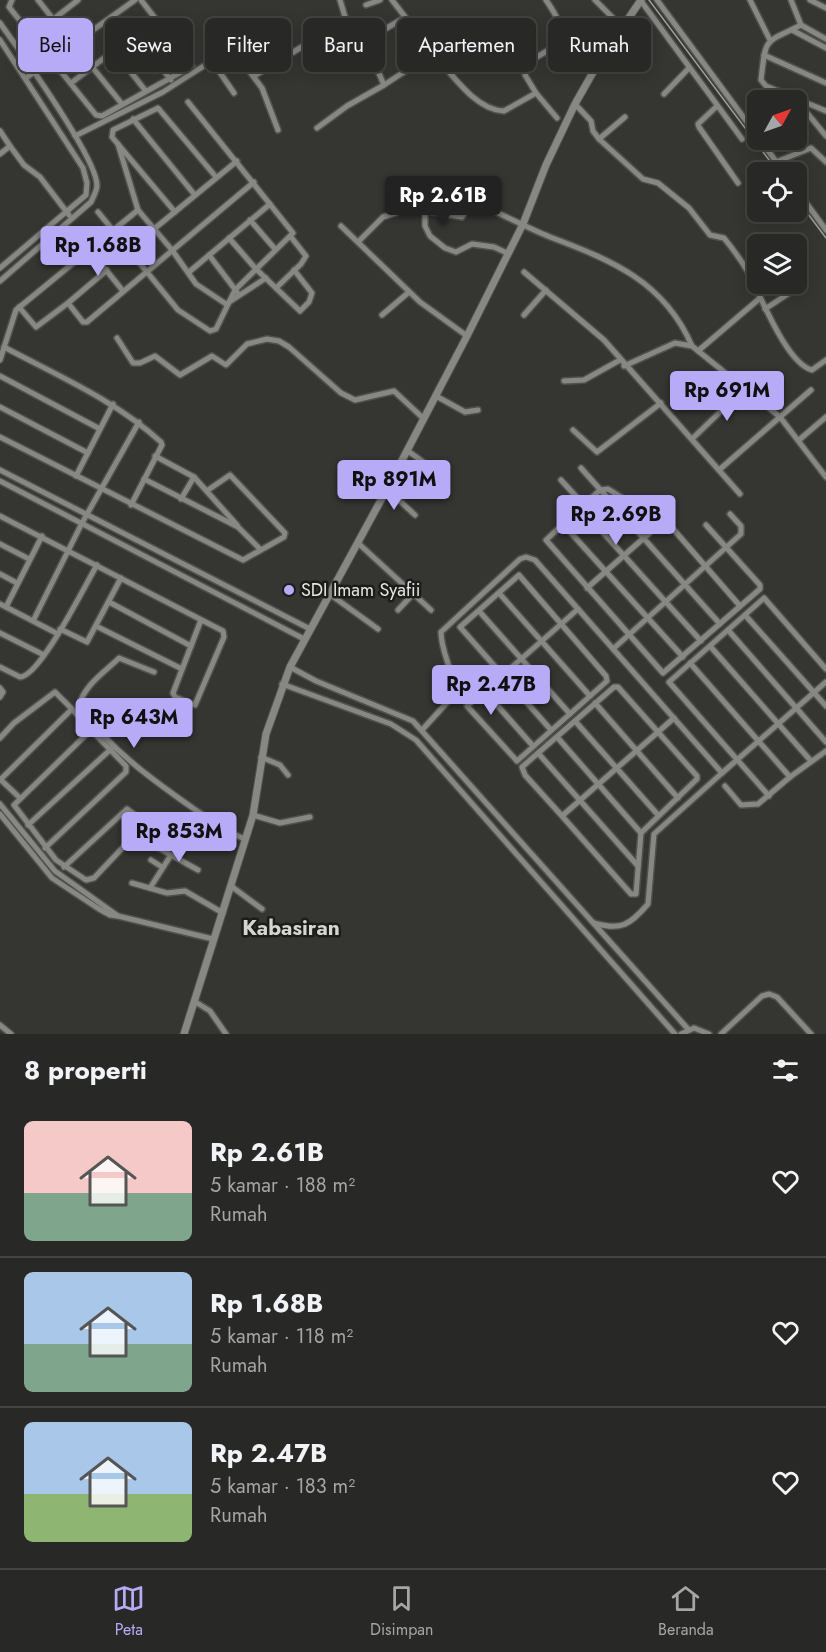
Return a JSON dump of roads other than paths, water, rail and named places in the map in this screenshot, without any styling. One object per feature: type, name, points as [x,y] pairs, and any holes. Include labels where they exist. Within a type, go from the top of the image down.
[{"type":"street","points":[[12,0],[9,7],[18,18]]},
{"type":"street","points":[[38,0],[52,18]]},
{"type":"street","points":[[93,30],[135,0]]},
{"type":"street","points":[[141,0],[155,18]]},
{"type":"street","points":[[340,0],[345,18]]},
{"type":"street","points":[[366,5],[380,0]]},
{"type":"street","points":[[392,0],[404,18]]},
{"type":"street","points":[[536,57],[559,44],[561,39],[559,23],[546,0]]},
{"type":"street","points":[[596,0],[613,18]]},
{"type":"street","points":[[628,18],[641,0],[742,139]]},
{"type":"street","points":[[657,0],[747,123]]},
{"type":"street","points":[[750,0],[770,40]]},
{"type":"street","points":[[791,0],[801,25],[826,39]]},
{"type":"street","points":[[810,0],[826,8]]},
{"type":"street","points":[[54,18],[75,1]]},
{"type":"street","points":[[0,23],[75,136],[91,165],[97,184],[91,202],[0,281]]},
{"type":"street","points":[[777,90],[763,84],[764,56],[770,40],[801,25]]},
{"type":"street","points":[[792,30],[826,48]]},
{"type":"street","points":[[0,40],[83,168],[87,183],[86,195],[98,212],[178,310],[210,331],[216,329],[226,304],[235,290],[275,249],[291,237],[292,230],[188,102]]},
{"type":"street","points":[[254,76],[303,46]]},
{"type":"street","points":[[764,56],[826,83]]},
{"type":"street","points":[[105,59],[93,68],[122,104]]},
{"type":"street","points":[[75,136],[163,92],[205,65]]},
{"type":"street","points":[[664,94],[689,68]]},
{"type":"street","points":[[61,72],[96,115],[102,116],[145,90],[184,72]]},
{"type":"street","points":[[71,83],[87,72]]},
{"type":"street","points":[[131,72],[145,90]]},
{"type":"street","points":[[165,72],[171,80]]},
{"type":"street","points":[[220,72],[234,93]]},
{"type":"street","points":[[251,72],[268,100],[278,130]]},
{"type":"street","points":[[378,72],[384,85]]},
{"type":"street","points":[[317,128],[347,106],[404,72]]},
{"type":"street","points":[[450,72],[468,91],[496,110],[509,110],[536,93]]},
{"type":"street","points":[[526,72],[525,75],[536,93],[557,118]]},
{"type":"street","points":[[184,1034],[253,815],[261,757],[282,684],[304,639],[331,595],[408,451],[467,336],[523,224],[546,165],[575,104],[595,72]]},
{"type":"street","points":[[26,78],[34,73]]},
{"type":"street","points":[[807,102],[826,111]]},
{"type":"street","points":[[575,104],[591,121],[593,131],[600,139],[643,179],[658,183],[689,208],[710,235],[724,238],[749,274],[759,299],[796,361],[812,370],[826,360]]},
{"type":"street","points":[[717,106],[699,127],[738,183]]},
{"type":"street","points":[[174,212],[112,137],[113,130],[158,108],[216,177]]},
{"type":"street","points":[[807,113],[826,136]]},
{"type":"street","points":[[600,139],[625,117]]},
{"type":"street","points":[[133,119],[194,194]]},
{"type":"street","points":[[0,131],[24,165],[40,177],[72,219]]},
{"type":"street","points":[[118,144],[138,210],[201,288],[226,304]]},
{"type":"street","points":[[0,154],[10,146]]},
{"type":"street","points":[[767,150],[776,162],[811,148],[826,162]]},
{"type":"street","points":[[154,229],[237,161]]},
{"type":"street","points":[[68,303],[83,322],[87,322],[254,182]]},
{"type":"street","points":[[399,183],[425,212],[427,231],[445,248],[456,252],[472,244],[494,247],[507,253]]},
{"type":"street","points":[[0,268],[86,195]]},
{"type":"street","points":[[358,242],[383,217],[396,213],[416,200]]},
{"type":"street","points":[[425,212],[462,217],[474,202],[613,261],[638,278],[669,309],[695,348],[780,417],[826,477]]},
{"type":"street","points":[[189,272],[270,204]]},
{"type":"street","points":[[807,204],[826,230]]},
{"type":"street","points":[[0,360],[13,313],[138,210]]},
{"type":"street","points":[[250,220],[275,249]]},
{"type":"street","points":[[341,226],[409,292],[467,336]]},
{"type":"street","points":[[230,237],[256,269],[298,311],[309,302],[312,293],[294,270]]},
{"type":"street","points":[[276,288],[306,256],[291,237]]},
{"type":"street","points":[[90,250],[123,291]]},
{"type":"street","points":[[209,255],[240,296]]},
{"type":"street","points":[[19,307],[38,327],[107,270]]},
{"type":"street","points":[[524,272],[604,340],[624,366],[693,438],[740,494]]},
{"type":"street","points":[[226,304],[266,278]]},
{"type":"street","points":[[524,315],[546,290]]},
{"type":"street","points":[[382,315],[409,292]]},
{"type":"street","points":[[765,309],[788,294]]},
{"type":"street","points":[[695,348],[759,299]]},
{"type":"street","points":[[117,338],[133,363],[140,363],[155,356],[180,375],[212,356],[226,365],[247,344],[258,339],[279,341],[341,393],[355,400],[364,400],[394,391],[424,419]]},
{"type":"street","points":[[624,366],[675,343],[695,348]]},
{"type":"street","points":[[4,347],[113,404],[139,422],[162,443],[130,505]]},
{"type":"street","points":[[564,381],[584,380],[620,360]]},
{"type":"street","points":[[0,376],[100,429]]},
{"type":"street","points":[[693,438],[745,388]]},
{"type":"street","points":[[719,470],[812,390]]},
{"type":"street","points":[[436,396],[465,412],[478,410]]},
{"type":"street","points":[[76,476],[113,404]]},
{"type":"street","points":[[573,430],[597,452],[661,404]]},
{"type":"street","points":[[0,407],[88,453]]},
{"type":"street","points":[[798,440],[826,417]]},
{"type":"street","points":[[33,621],[82,523],[139,422]]},
{"type":"street","points":[[0,437],[243,561],[284,537],[285,533],[230,475],[226,475],[208,490]]},
{"type":"street","points":[[408,451],[433,469]]},
{"type":"street","points":[[155,456],[194,477],[260,549]]},
{"type":"street","points":[[581,468],[720,624]]},
{"type":"street","points":[[0,470],[88,513],[310,629]]},
{"type":"street","points":[[181,499],[194,477]]},
{"type":"street","points":[[144,479],[238,527]]},
{"type":"street","points":[[561,480],[701,641]]},
{"type":"street","points":[[0,481],[304,639]]},
{"type":"street","points":[[387,489],[415,515]]},
{"type":"street","points":[[706,525],[760,587],[740,606],[683,657],[663,673],[547,543],[547,538],[562,523],[600,490],[608,489],[674,530],[740,606]]},
{"type":"street","points":[[613,649],[742,531],[730,514]]},
{"type":"street","points":[[0,516],[69,550],[201,620],[225,634],[195,705],[173,696],[201,620]]},
{"type":"street","points":[[586,588],[662,522]]},
{"type":"street","points":[[562,523],[683,657]]},
{"type":"street","points":[[42,536],[3,606],[85,642],[89,640],[121,578]]},
{"type":"street","points":[[358,543],[431,610]]},
{"type":"street","points":[[0,544],[29,559]]},
{"type":"street","points":[[422,730],[454,694],[452,675],[445,655],[441,632],[446,624],[526,556],[535,560],[722,773]]},
{"type":"street","points":[[0,667],[23,678],[29,675],[59,631],[97,565]]},
{"type":"street","points":[[0,574],[17,583]]},
{"type":"street","points":[[551,730],[503,675],[460,627],[519,575],[561,624],[606,676],[607,681],[533,746],[514,760],[467,706],[485,691],[503,675],[521,659],[541,641],[561,624],[578,609]]},
{"type":"street","points":[[398,610],[414,593]]},
{"type":"street","points":[[499,593],[590,696]]},
{"type":"street","points":[[331,595],[378,629]]},
{"type":"street","points":[[769,796],[669,682],[764,598],[826,669]]},
{"type":"street","points":[[109,603],[191,646]]},
{"type":"street","points":[[479,611],[570,714]]},
{"type":"street","points":[[746,615],[826,706]]},
{"type":"street","points":[[96,626],[182,669]]},
{"type":"street","points":[[728,630],[826,742]]},
{"type":"street","points":[[0,633],[44,655]]},
{"type":"street","points":[[710,646],[811,761]]},
{"type":"street","points":[[154,672],[119,658],[93,682],[83,695],[79,706],[125,756],[152,781],[217,824],[246,839]]},
{"type":"street","points":[[690,663],[790,777]]},
{"type":"street","points":[[290,667],[316,681],[413,721],[688,1029]]},
{"type":"street","points":[[467,671],[533,746]]},
{"type":"street","points":[[594,923],[613,929],[621,927],[648,904],[654,834],[826,682]]},
{"type":"street","points":[[282,684],[391,724],[416,740],[675,1034]]},
{"type":"street","points":[[614,687],[618,687],[697,776],[697,781],[641,832],[637,892],[634,895],[522,770],[522,767],[575,721],[614,687]]},
{"type":"street","points":[[0,688],[3,692],[0,697]]},
{"type":"street","points":[[0,738],[14,723],[55,692],[126,766],[126,772],[45,848]]},
{"type":"street","points":[[595,703],[678,798]]},
{"type":"street","points":[[20,798],[0,780],[72,709]]},
{"type":"street","points":[[562,816],[674,718]]},
{"type":"street","points":[[575,721],[658,815]]},
{"type":"street","points":[[64,867],[126,809],[146,824],[94,878],[86,880],[64,867],[45,848],[14,805],[91,730]]},
{"type":"street","points":[[556,737],[641,832]]},
{"type":"street","points":[[28,825],[111,749]]},
{"type":"street","points":[[725,786],[741,805],[758,804],[826,751]]},
{"type":"street","points":[[538,753],[639,867]]},
{"type":"street","points":[[261,757],[280,765],[288,775]]},
{"type":"street","points":[[0,804],[55,871],[118,915]]},
{"type":"street","points":[[0,814],[52,879],[104,912],[213,939]]},
{"type":"street","points":[[253,815],[280,823],[310,817]]},
{"type":"street","points":[[157,847],[198,870]]},
{"type":"street","points":[[150,888],[171,855]]},
{"type":"street","points":[[151,860],[162,867]]},
{"type":"street","points":[[132,883],[167,892],[185,891],[223,913]]},
{"type":"street","points":[[231,886],[262,909]]},
{"type":"street","points":[[721,1034],[762,996],[770,994],[777,997],[811,1034]]},
{"type":"street","points":[[194,1001],[210,1011],[226,1034]]},
{"type":"street","points":[[0,1025],[10,1034]]},
{"type":"street","points":[[681,1034],[688,1029],[700,1029],[709,1034]]},
{"type":"railway","points":[[649,0],[770,162]]},
{"type":"railway","points":[[807,213],[826,238]]},
{"type":"place","name":"SDI Imam Syafii","points":[[289,590]]},
{"type":"district","name":"Kabasiran","points":[[291,928]]}]
